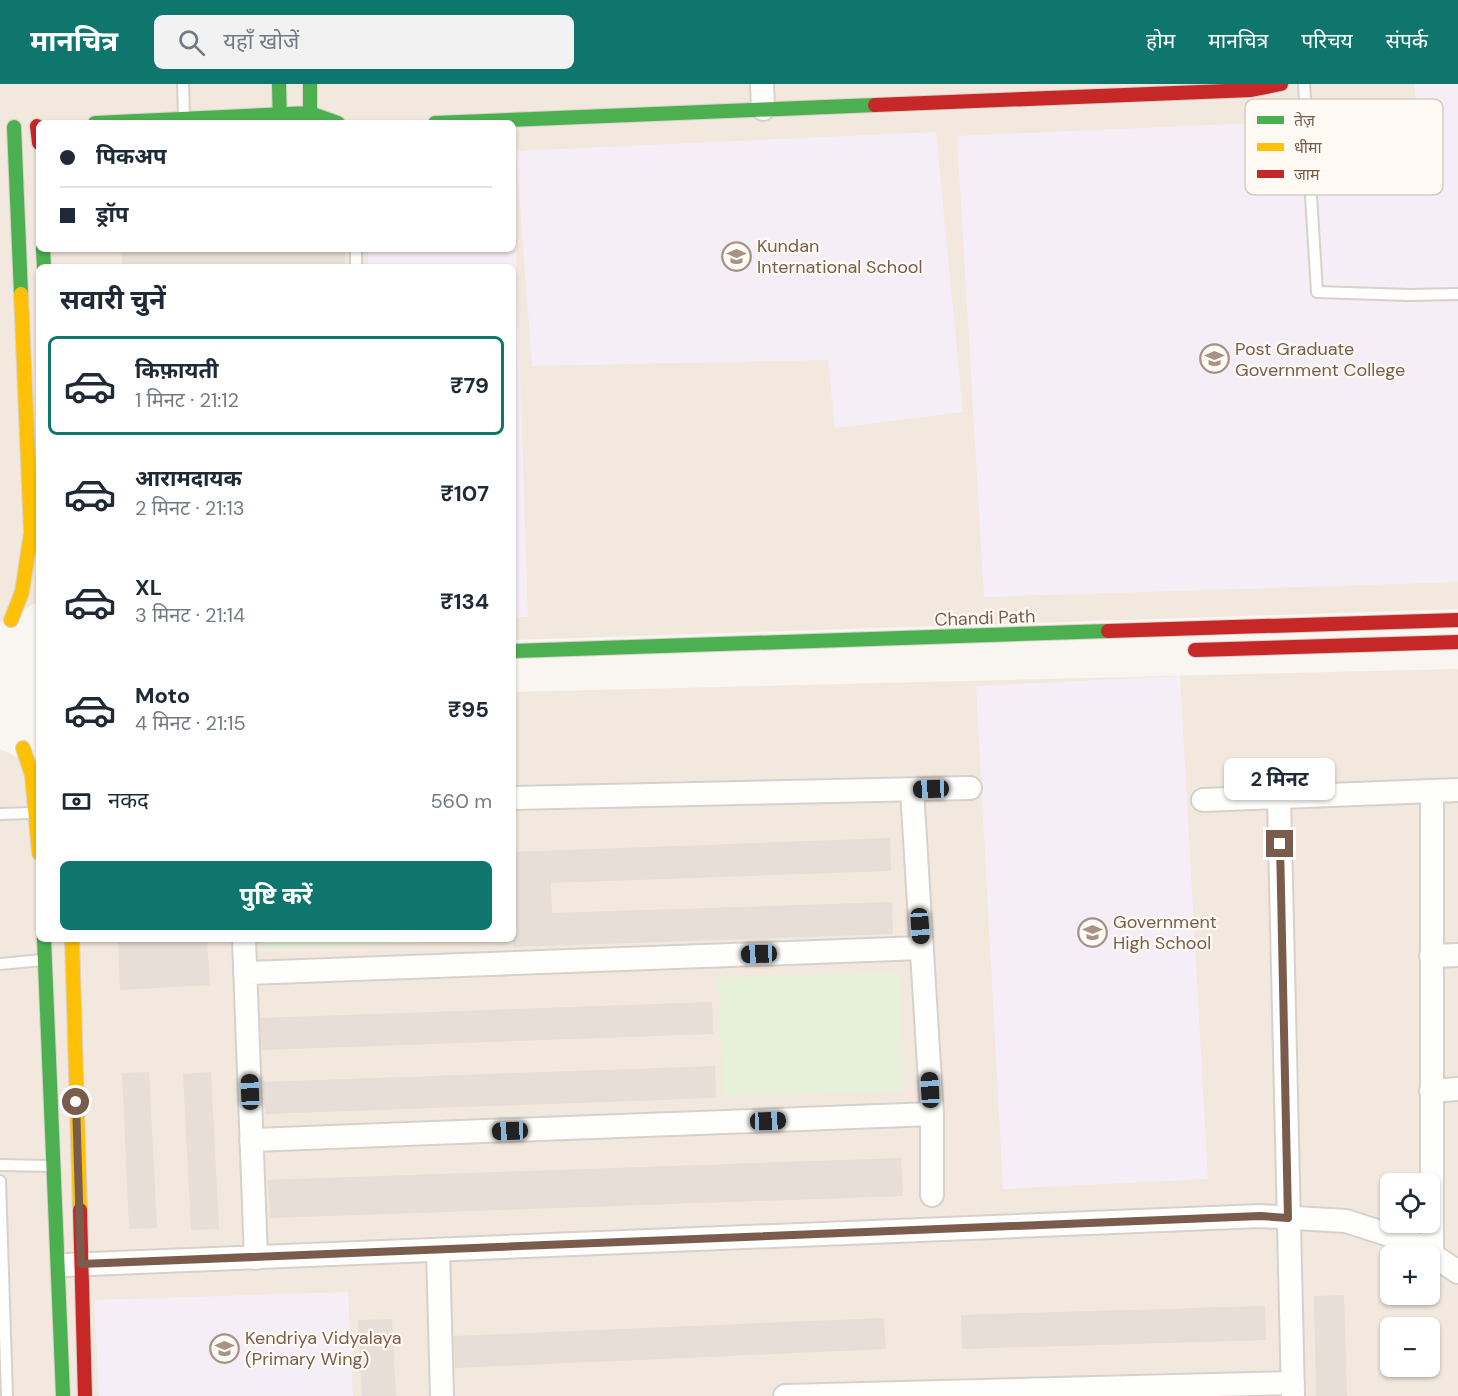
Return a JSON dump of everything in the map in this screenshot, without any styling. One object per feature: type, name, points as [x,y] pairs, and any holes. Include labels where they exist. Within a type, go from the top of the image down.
[{"type":"street","points":[[279,84],[280,118]]},
{"type":"street","points":[[148,120],[310,118],[310,84]]},
{"type":"street","points":[[762,84],[763,110]]},
{"type":"street","points":[[511,120],[1251,90],[1281,84]]},
{"type":"street","points":[[6,624],[22,592],[31,533],[15,152],[7,129],[36,126]]},
{"type":"street","points":[[0,145],[15,152],[36,150]]},
{"type":"street","points":[[6,624],[28,615]]},
{"type":"street","name":"Chandi Path","points":[[516,651],[1458,620]]},
{"type":"street","points":[[1183,651],[1458,642]]},
{"type":"street","points":[[8,740],[23,748],[36,750]]},
{"type":"street","points":[[23,748],[32,775],[36,813]]},
{"type":"street","points":[[516,798],[970,788]]},
{"type":"street","points":[[912,790],[932,1114],[932,1195]]},
{"type":"street","points":[[1203,800],[1458,790]]},
{"type":"street","points":[[1432,791],[1432,1245]]},
{"type":"street","points":[[785,1396],[1293,1389],[1279,797]]},
{"type":"street","points":[[44,942],[63,1396]]},
{"type":"street","points":[[72,942],[85,1396]]},
{"type":"street","points":[[244,942],[256,1257]]},
{"type":"street","points":[[245,973],[922,948]]},
{"type":"street","points":[[1431,956],[1458,955]]},
{"type":"street","points":[[1431,1090],[1458,1089]]},
{"type":"street","points":[[251,1140],[932,1114]]},
{"type":"street","points":[[57,1266],[1260,1216],[1346,1221],[1417,1245]]},
{"type":"street","points":[[438,1250],[442,1396]]},
{"type":"street","points":[[1440,1260],[1458,1272]]},
{"type":"lane","points":[[183,84],[184,118]]},
{"type":"lane","points":[[1304,84],[1305,99]]},
{"type":"lane","points":[[1311,195],[1317,292],[1458,294]]},
{"type":"lane","points":[[0,814],[36,813]]},
{"type":"lane","points":[[0,964],[45,960]]},
{"type":"lane","points":[[0,1165],[53,1166]]},
{"type":"lane","points":[[0,1181],[7,1396]]},
{"type":"shaded area","points":[[0,84],[1458,84],[1458,609],[516,640],[516,264],[36,264],[36,603],[0,622]]},
{"type":"shaded area","name":"Post Graduate Government College","points":[[1415,84],[1458,84],[1458,582],[984,597],[957,136],[1245,123],[1245,195],[1443,195],[1443,99],[1415,99]]},
{"type":"shaded area","name":"Kundan International School","points":[[936,132],[963,412],[835,428],[828,360],[532,366],[516,151]]},
{"type":"shaded area","points":[[516,246],[528,617],[516,617],[516,264],[368,264],[368,252],[516,252]]},
{"type":"shaded area","points":[[1458,669],[1458,1396],[0,1396],[0,749],[36,767],[36,942],[516,942],[516,692]]},
{"type":"shaded area","name":"Government High School","points":[[1180,676],[1208,1179],[1003,1189],[976,686]]},
{"type":"shaded area","name":"Kendriya Vidyalaya (Primary Wing)","points":[[348,1292],[353,1396],[99,1396],[94,1300]]},
{"type":"green space","points":[[264,942],[429,942],[265,949]]},
{"type":"green space","points":[[900,972],[904,1091],[723,1097],[718,978]]},
{"type":"building","points":[[122,252],[345,252],[345,264],[122,264]]},
{"type":"building","points":[[890,838],[891,871],[551,883],[552,913],[892,902],[893,934],[513,947],[513,942],[516,942],[516,852]]},
{"type":"building","points":[[118,942],[207,942],[210,985],[120,990]]},
{"type":"building","points":[[712,1002],[713,1034],[262,1050],[260,1018]]},
{"type":"building","points":[[715,1066],[716,1098],[265,1114],[263,1082]]},
{"type":"building","points":[[149,1072],[157,1228],[129,1229],[122,1073]]},
{"type":"building","points":[[211,1072],[219,1229],[191,1230],[183,1074]]},
{"type":"building","points":[[901,1158],[903,1196],[270,1218],[268,1180]]},
{"type":"building","points":[[1344,1295],[1347,1396],[1316,1396],[1314,1296]]},
{"type":"building","points":[[1265,1306],[1266,1340],[962,1349],[961,1315]]},
{"type":"building","points":[[884,1318],[886,1349],[455,1368],[454,1336]]},
{"type":"building","points":[[392,1319],[396,1396],[362,1396],[358,1320]]},
{"type":"traffic: fast","points":[[279,84],[280,120]]},
{"type":"traffic: fast","points":[[310,84],[310,120]]},
{"type":"traffic: fast","points":[[508,120],[875,105]]},
{"type":"traffic: fast","points":[[160,120],[310,113],[330,120]]},
{"type":"traffic: fast","points":[[14,127],[21,294]]},
{"type":"traffic: fast","points":[[43,252],[44,264]]},
{"type":"traffic: fast","points":[[516,651],[1108,631]]},
{"type":"traffic: fast","points":[[44,942],[63,1396]]},
{"type":"traffic: slow","points":[[11,620],[22,592],[31,533],[21,294]]},
{"type":"traffic: slow","points":[[23,748],[32,775],[36,820]]},
{"type":"traffic: slow","points":[[72,942],[80,1210]]},
{"type":"traffic: jam","points":[[875,105],[1251,90],[1281,84]]},
{"type":"traffic: jam","points":[[1108,631],[1458,620]]},
{"type":"traffic: jam","points":[[1195,650],[1458,642]]},
{"type":"traffic: jam","points":[[80,1210],[85,1396]]},
{"type":"place","name":"Kundan International School","points":[[736,256]]},
{"type":"place","name":"Post Graduate Government College","points":[[1214,359]]},
{"type":"place","name":"Government High School","points":[[1092,932]]},
{"type":"place","name":"Kendriya Vidyalaya (Primary Wing)","points":[[224,1348]]},
{"type":"route","points":[[76,1102],[81,1264],[1260,1216],[1288,1218],[1280,844]]}]
